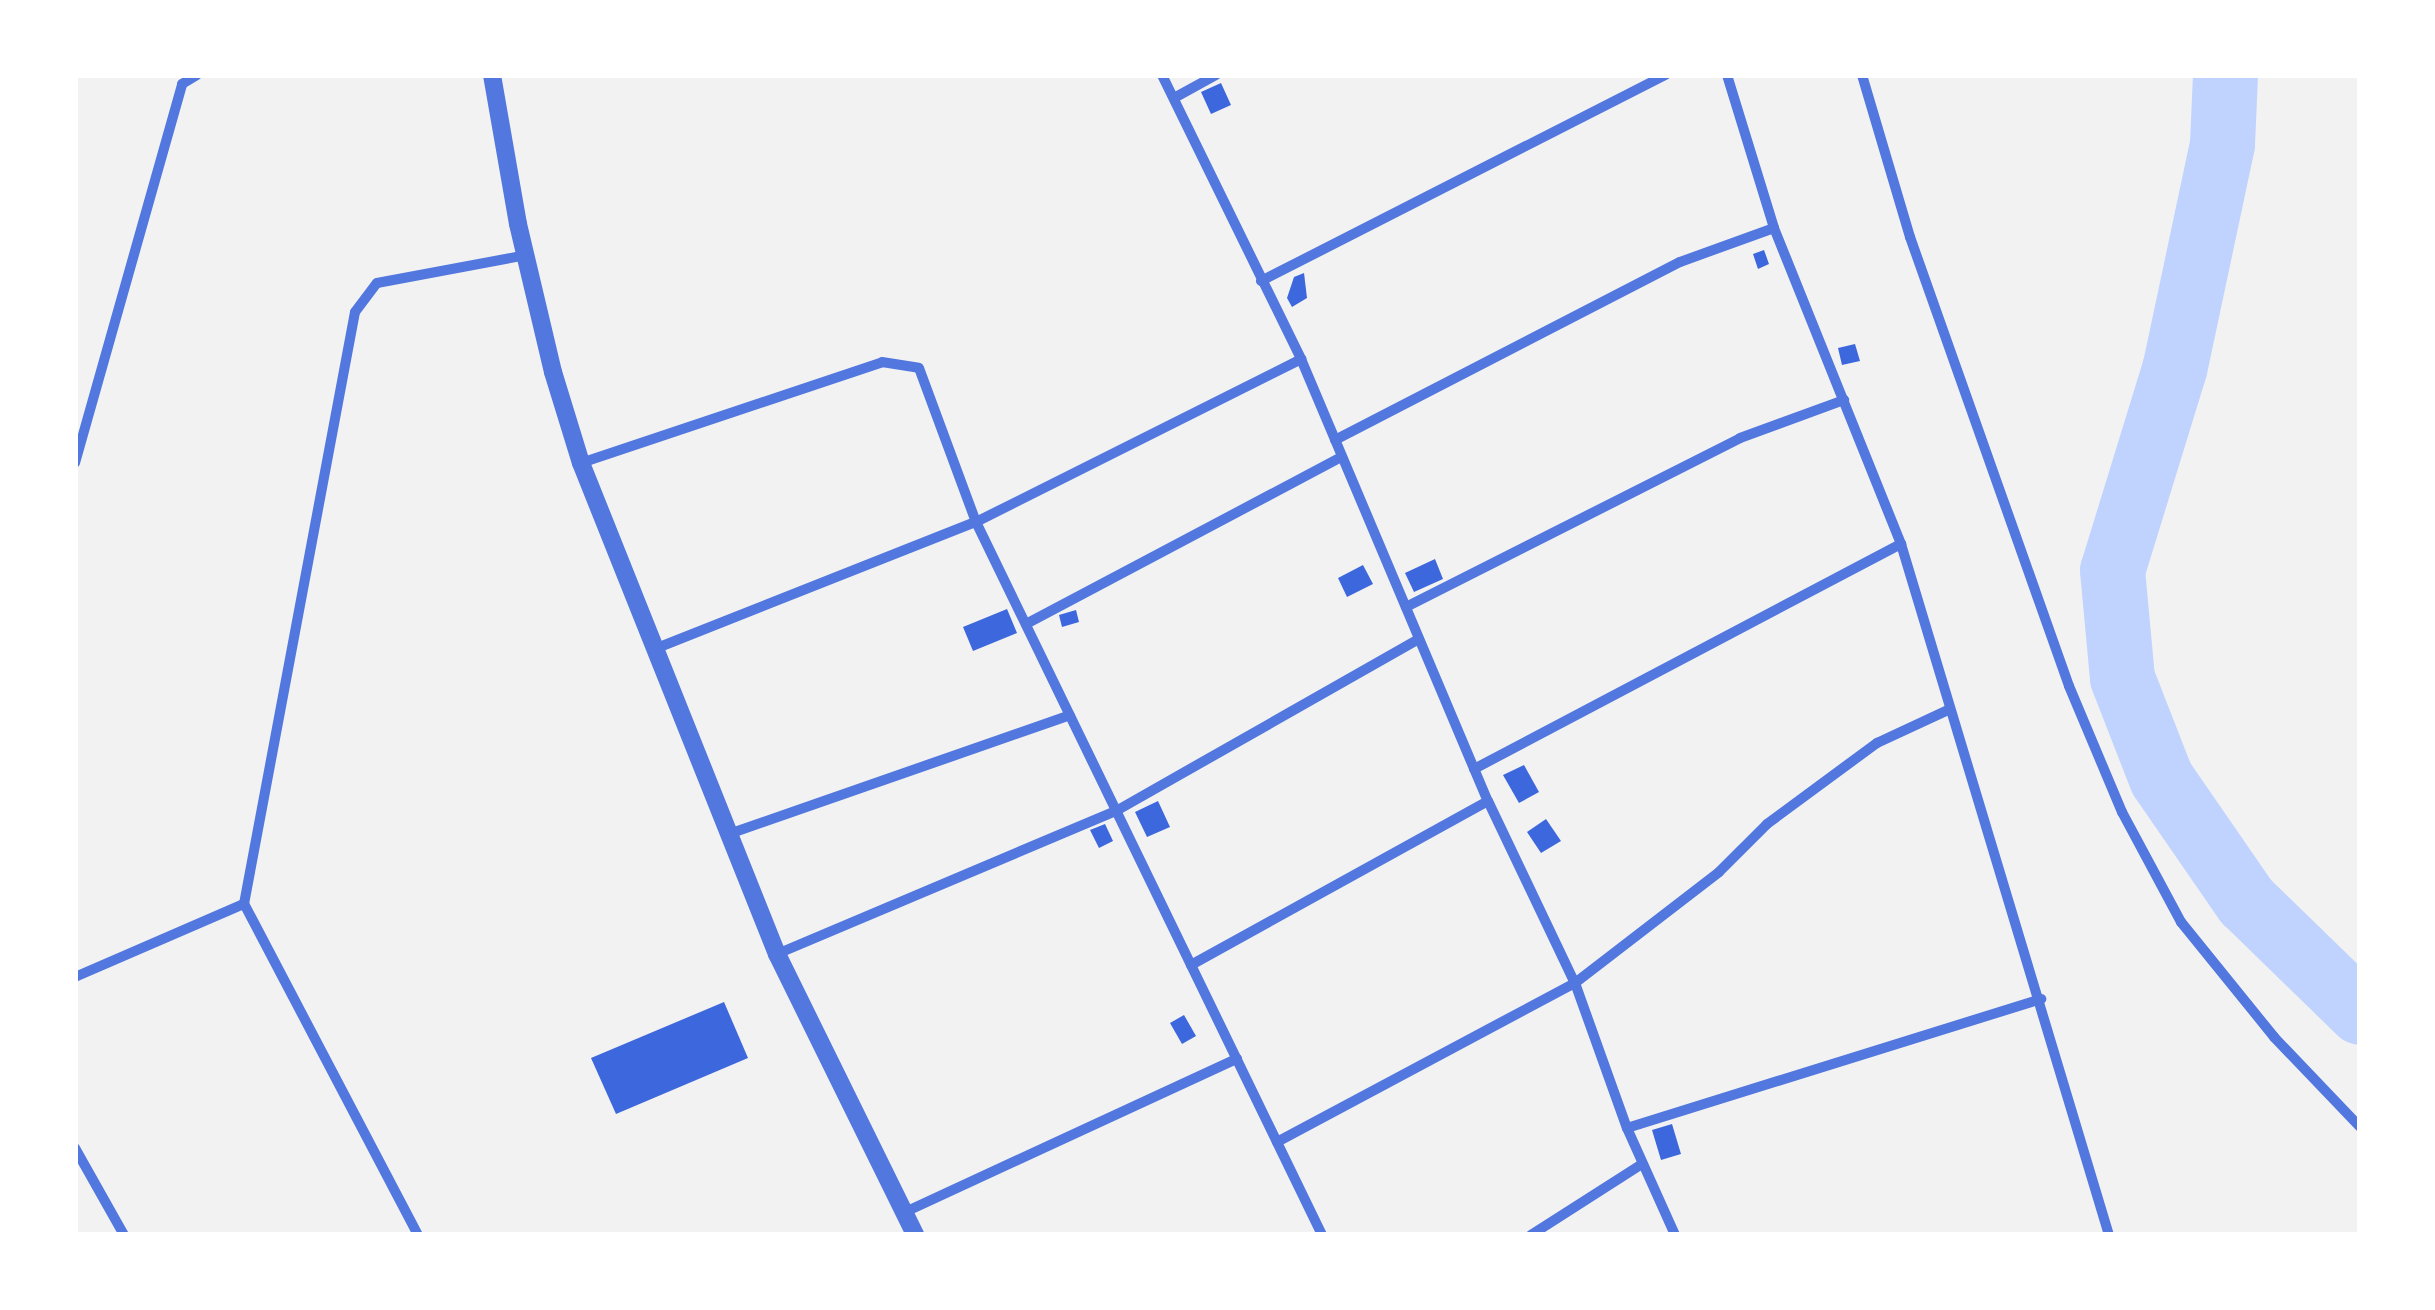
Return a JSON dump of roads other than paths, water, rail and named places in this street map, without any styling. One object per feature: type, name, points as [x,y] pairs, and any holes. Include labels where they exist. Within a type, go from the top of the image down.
[{"type":"street","points":[[75,463],[182,84],[197,75]]},
{"type":"street","points":[[492,75],[526,255],[553,372],[581,463],[657,648],[726,835],[777,954],[915,1235]]},
{"type":"street","points":[[1162,75],[1301,359],[1474,770],[1574,983],[1627,1128],[1675,1235]]},
{"type":"street","points":[[1174,98],[1216,75]]},
{"type":"street","points":[[1260,280],[1666,75]]},
{"type":"street","points":[[1727,75],[1774,228],[1901,544],[2109,1235]]},
{"type":"street","points":[[1862,75],[1910,237],[2069,686],[2122,812],[2180,922],[2274,1037],[2360,1127]]},
{"type":"street","points":[[1335,440],[1680,262],[1774,228]]},
{"type":"street","points":[[418,1235],[244,904],[355,312],[377,283],[526,255]]},
{"type":"street","points":[[657,648],[976,522],[1301,359]]},
{"type":"street","points":[[581,463],[882,362],[919,368],[976,522],[1322,1235]]},
{"type":"street","points":[[1406,607],[1740,438],[1844,400]]},
{"type":"street","points":[[1026,624],[1342,457]]},
{"type":"street","points":[[1474,770],[1901,544]]},
{"type":"street","points":[[777,954],[1116,811],[1419,638]]},
{"type":"street","points":[[1277,1142],[1574,983],[1718,872],[1767,824],[1877,743],[1948,710]]},
{"type":"street","points":[[726,835],[1070,715]]},
{"type":"street","points":[[1191,965],[1488,801]]},
{"type":"street","points":[[75,977],[244,904]]},
{"type":"street","points":[[1627,1128],[2041,1000]]},
{"type":"street","points":[[904,1213],[1237,1060]]},
{"type":"street","points":[[75,1148],[124,1235]]},
{"type":"street","points":[[1531,1235],[1642,1164]]},
{"type":"waterway","points":[[2225,75],[2222,144],[2174,369],[2112,570],[2122,678],[2161,778],[2246,901],[2360,1012]]}]
